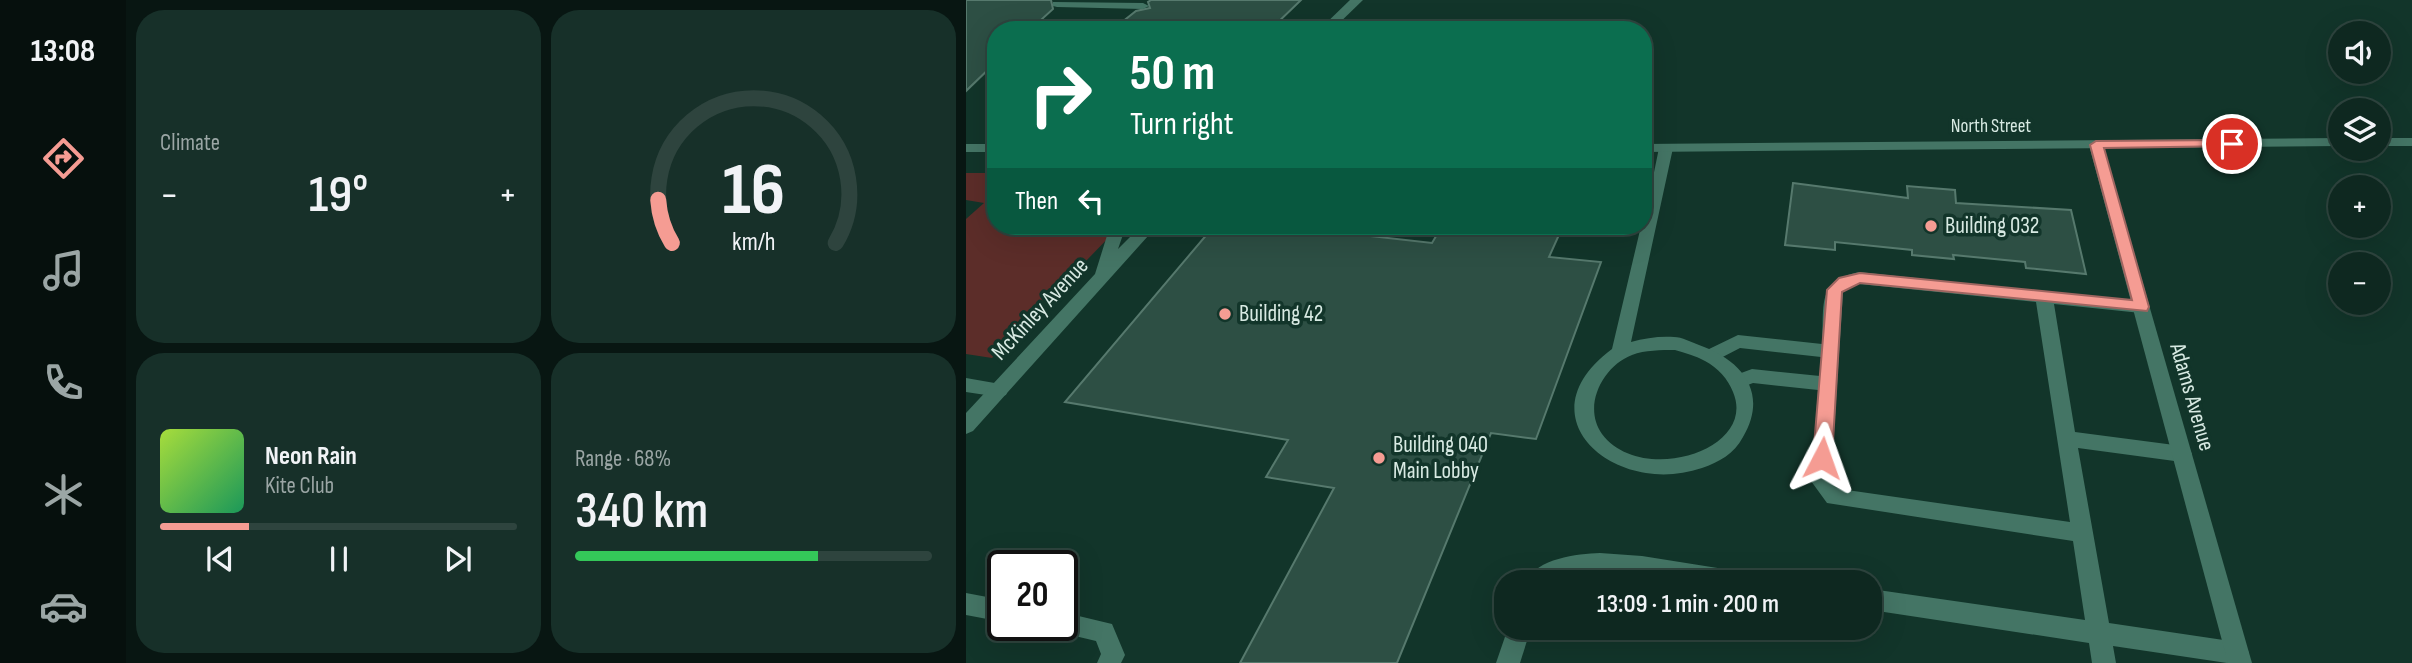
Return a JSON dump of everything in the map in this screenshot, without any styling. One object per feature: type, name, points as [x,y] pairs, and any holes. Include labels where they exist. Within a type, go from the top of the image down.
[{"type":"street","points":[[1335,21],[1357,0]]},
{"type":"street","points":[[1057,4],[1143,6]]},
{"type":"street","name":"North Street","points":[[1652,148],[2328,142]]},
{"type":"street","points":[[2391,142],[2412,142]]},
{"type":"street","name":"Adams Avenue","points":[[2096,145],[2238,658]]},
{"type":"street","points":[[966,148],[987,148]]},
{"type":"street","points":[[1652,210],[1666,148]]},
{"type":"street","points":[[1102,278],[1115,235]]},
{"type":"street","name":"McKinley Avenue","points":[[966,426],[1141,235]]},
{"type":"street","points":[[1620,352],[1646,235]]},
{"type":"street","points":[[2082,533],[1834,497],[1821,481],[1835,290],[1844,281],[1860,278],[2141,307]]},
{"type":"street","points":[[2044,297],[2104,663]]},
{"type":"street","points":[[1713,355],[1738,341],[1830,352]]},
{"type":"street","points":[[1676,343],[1713,355],[1722,360],[1740,381],[1746,396],[1745,417],[1735,438],[1716,454],[1690,466],[1661,469],[1637,465],[1616,457],[1599,443],[1588,427],[1584,410],[1586,392],[1594,376],[1620,352],[1650,344],[1676,343]]},
{"type":"street","points":[[1740,381],[1752,376],[1828,384]]},
{"type":"street","points":[[966,385],[999,390]]},
{"type":"street","points":[[2067,439],[2182,454]]},
{"type":"street","points":[[1562,570],[1592,564],[1657,570]]},
{"type":"street","points":[[1882,602],[2099,632],[2238,658]]},
{"type":"street","points":[[966,604],[987,608]]},
{"type":"street","points":[[1078,626],[1104,632],[1113,655],[1109,663]]},
{"type":"street","points":[[1508,663],[1516,640]]},
{"type":"shaded area","points":[[966,173],[987,173],[987,235],[1111,235],[992,358],[966,354],[966,219],[984,203],[966,200]]},
{"type":"building","points":[[966,0],[1051,0],[1053,9],[1040,21],[987,21],[987,71],[966,91]]},
{"type":"building","points":[[1301,0],[1279,21],[1123,21],[1136,11],[1150,8],[1148,2]]},
{"type":"building","name":"Building 032","points":[[1793,183],[1908,198],[1907,186],[1955,190],[1956,203],[2071,210],[2086,274],[2026,268],[2025,262],[1953,255],[1954,259],[1912,255],[1912,250],[1835,242],[1835,250],[1785,245]]},
{"type":"building","name":"Building 040 Main Lobby","points":[[1206,235],[1361,235],[1432,243],[1437,235],[1559,235],[1549,257],[1601,262],[1536,439],[1491,433],[1397,663],[1240,663],[1334,488],[1266,477],[1288,440],[1065,402]]},
{"type":"place","name":"Building 032","points":[[1931,226]]},
{"type":"place","name":"Building 42","points":[[1225,314]]},
{"type":"place","name":"Building 040 Main Lobby","points":[[1379,458]]},
{"type":"route","points":[[1822,458],[1835,290],[1844,281],[1860,278],[2141,307],[2096,145],[2232,144]]}]
